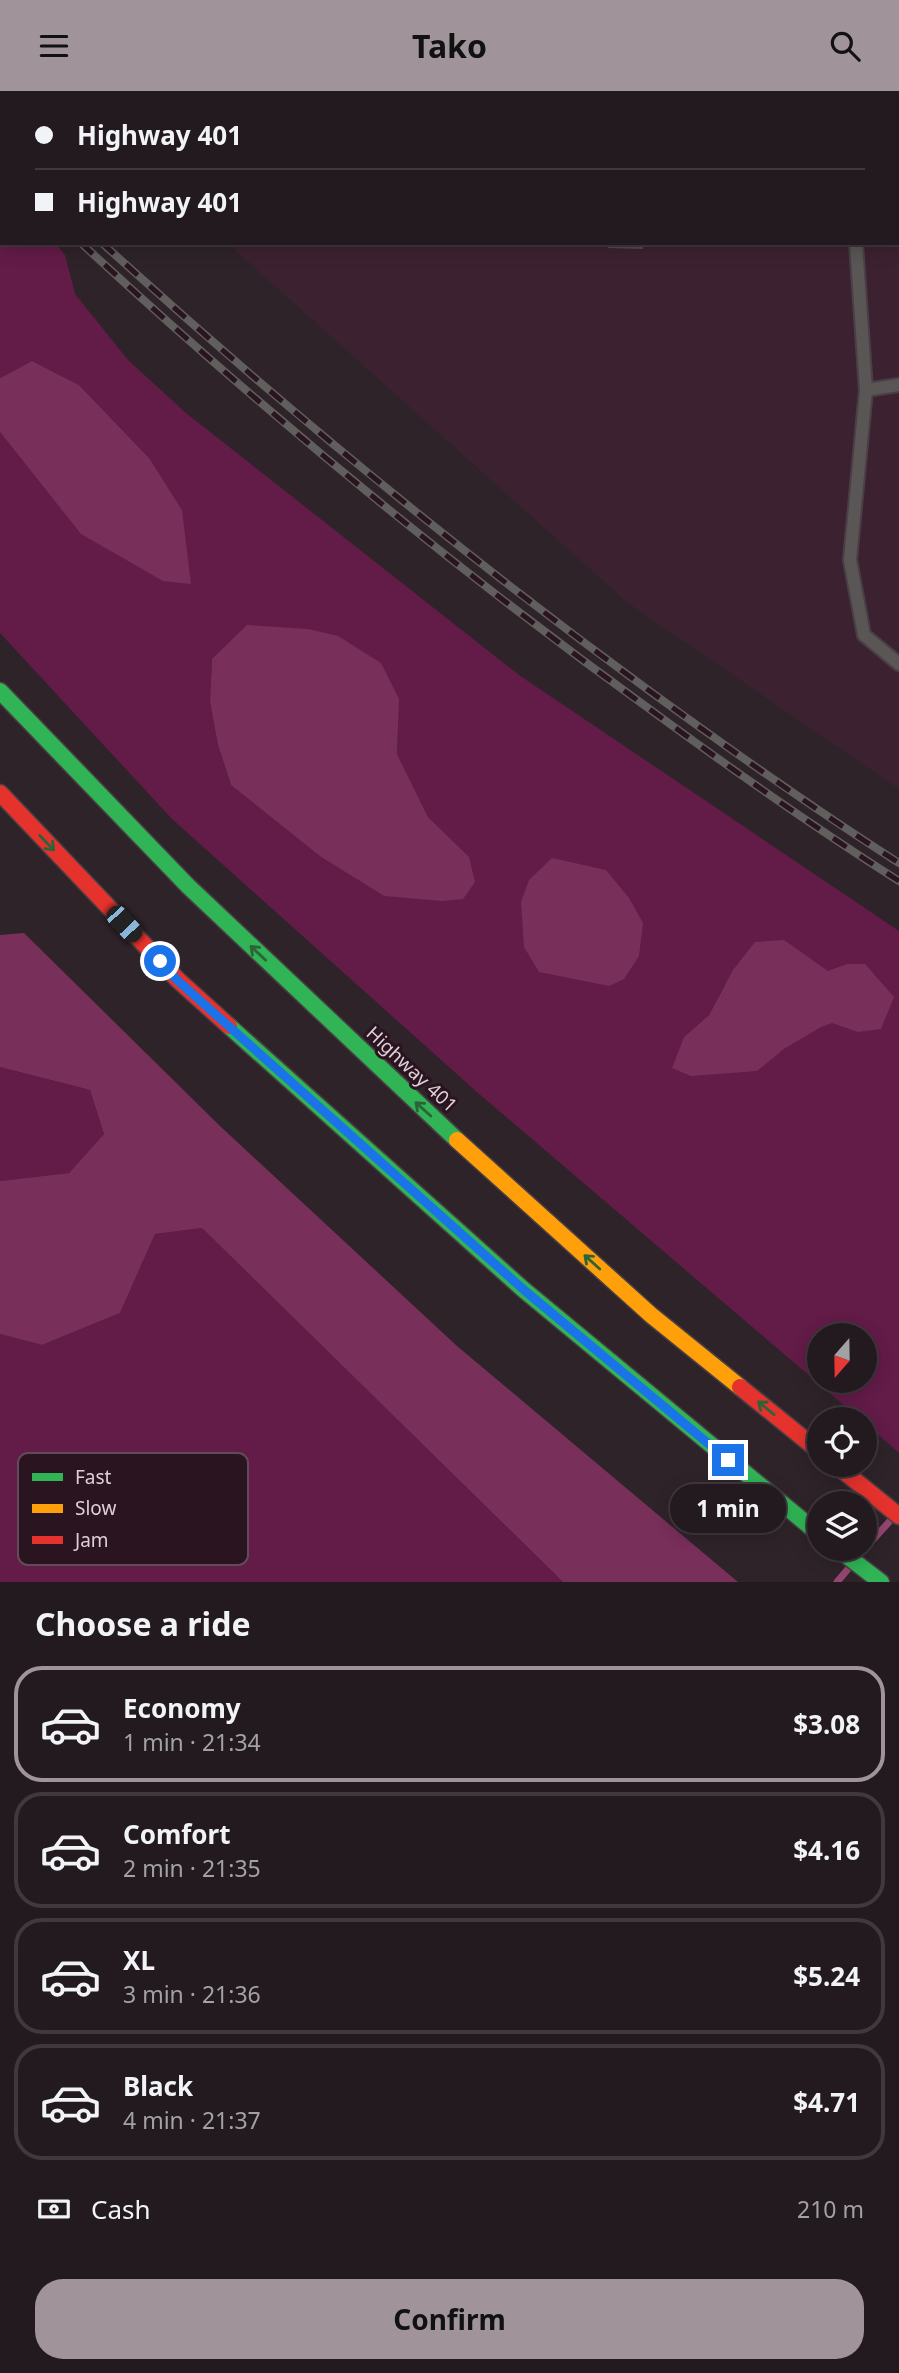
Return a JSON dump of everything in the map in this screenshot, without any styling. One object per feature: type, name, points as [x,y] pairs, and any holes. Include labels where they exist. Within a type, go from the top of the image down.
[{"type":"highway","name":"Highway 401","points":[[0,691],[187,886],[412,1099],[651,1315],[807,1441]]},
{"type":"highway","points":[[0,793],[177,980],[524,1290],[807,1524]]},
{"type":"highway","points":[[851,1477],[899,1516]]},
{"type":"highway","points":[[854,1561],[881,1582]]},
{"type":"lane","points":[[856,245],[866,390],[850,560],[864,635],[899,664]]},
{"type":"lane","points":[[866,390],[899,385]]},
{"type":"shaded area","points":[[0,245],[57,245],[65,255],[75,294],[128,360],[186,413],[519,675],[899,931],[899,1453],[877,1434],[877,1407],[846,1407],[830,1393],[877,1393],[877,1323],[807,1323],[807,1374],[478,1093],[172,819],[0,633],[0,432],[82,534],[182,510],[150,459],[79,385],[32,361],[0,378]],"holes":[[[212,659],[398,730],[397,754],[428,817],[469,858],[384,896],[321,857],[231,785],[218,745],[210,702]],[[724,986],[797,1041],[784,1049],[684,1037],[709,1015]]]},
{"type":"shaded area","points":[[229,245],[899,245],[899,789],[628,603]]},
{"type":"shaded area","points":[[32,361],[79,385],[150,459],[182,510],[191,584],[163,581],[81,534],[0,432],[0,378]]},
{"type":"shaded area","points":[[247,625],[308,629],[338,636],[381,663],[399,699],[397,754],[428,817],[469,857],[475,882],[463,899],[442,901],[384,896],[321,857],[231,785],[218,745],[210,702],[212,659]]},
{"type":"shaded area","points":[[552,858],[606,870],[629,898],[643,923],[639,956],[624,979],[609,986],[539,972],[524,947],[521,902],[529,880]]},
{"type":"shaded area","points":[[24,933],[220,1126],[457,1346],[738,1582],[563,1582],[202,1228],[155,1234],[120,1313],[42,1345],[0,1334],[0,1181],[69,1173],[104,1134],[90,1090],[0,1067],[0,935]]},
{"type":"shaded area","points":[[784,940],[828,971],[847,964],[865,964],[894,997],[881,1029],[858,1032],[832,1023],[784,1049],[757,1071],[691,1076],[672,1068],[684,1037],[709,1015],[733,970],[755,942]]},
{"type":"shaded area","points":[[0,1067],[90,1090],[104,1134],[69,1173],[0,1181]]},
{"type":"shaded area","points":[[202,1228],[563,1582],[0,1582],[0,1334],[42,1345],[120,1313],[155,1234]]},
{"type":"building","points":[[609,245],[642,245],[642,248]]},
{"type":"waterway","points":[[877,1535],[889,1522]]},
{"type":"waterway","points":[[837,1582],[848,1569]]},
{"type":"railway","points":[[83,245],[220,368],[435,547],[583,661],[718,759],[899,881]]},
{"type":"railway","points":[[104,245],[302,418],[509,585],[712,736],[899,863]]},
{"type":"traffic: fast","points":[[0,691],[188,886],[457,1140]]},
{"type":"traffic: fast","points":[[229,1026],[524,1290],[807,1524]]},
{"type":"traffic: fast","points":[[854,1561],[881,1582]]},
{"type":"traffic: slow","points":[[457,1140],[651,1315],[740,1387]]},
{"type":"traffic: jam","points":[[0,793],[178,980],[229,1026]]},
{"type":"traffic: jam","points":[[740,1387],[807,1441]]},
{"type":"traffic: jam","points":[[851,1477],[899,1516]]},
{"type":"route","points":[[160,961],[177,980],[504,1272],[728,1460]]}]
